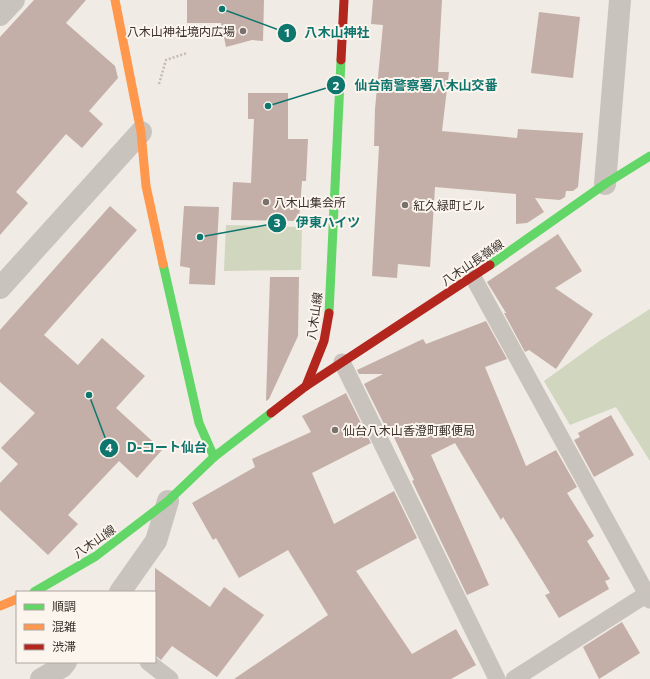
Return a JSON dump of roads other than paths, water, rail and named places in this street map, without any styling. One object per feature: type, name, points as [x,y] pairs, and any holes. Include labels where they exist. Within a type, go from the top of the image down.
[{"type":"street","points":[[0,15],[14,0]]},
{"type":"street","points":[[115,0],[141,132],[146,186],[199,423],[214,458]]},
{"type":"street","name":"八木山線","points":[[36,591],[44,588],[96,556],[168,501],[214,458],[306,386],[324,341],[329,314],[344,0]]},
{"type":"street","points":[[606,184],[620,0]]},
{"type":"street","points":[[0,288],[141,132]]},
{"type":"street","name":"八木山長嶺線","points":[[306,386],[473,277],[606,184],[650,156]]},
{"type":"street","points":[[121,591],[156,541],[168,501]]},
{"type":"street","points":[[0,606],[16,599]]},
{"type":"street","points":[[41,679],[62,667],[65,663]]},
{"type":"lane","points":[[473,277],[648,597],[514,679]]},
{"type":"lane","points":[[342,362],[497,679]]},
{"type":"lane","points":[[149,663],[170,679]]},
{"type":"place","name":"八木山神社","points":[[222,9]]},
{"type":"place","name":"八木山神社境内広場","points":[[243,31]]},
{"type":"place","name":"仙台南警察署八木山交番","points":[[268,106]]},
{"type":"place","name":"八木山集会所","points":[[266,202]]},
{"type":"place","name":"紅久緑町ビル","points":[[405,205]]},
{"type":"place","name":"伊東ハイツ","points":[[200,237]]},
{"type":"place","name":"D-コート仙台","points":[[89,395]]},
{"type":"place","name":"仙台八木山香澄町郵便局","points":[[335,430]]}]
